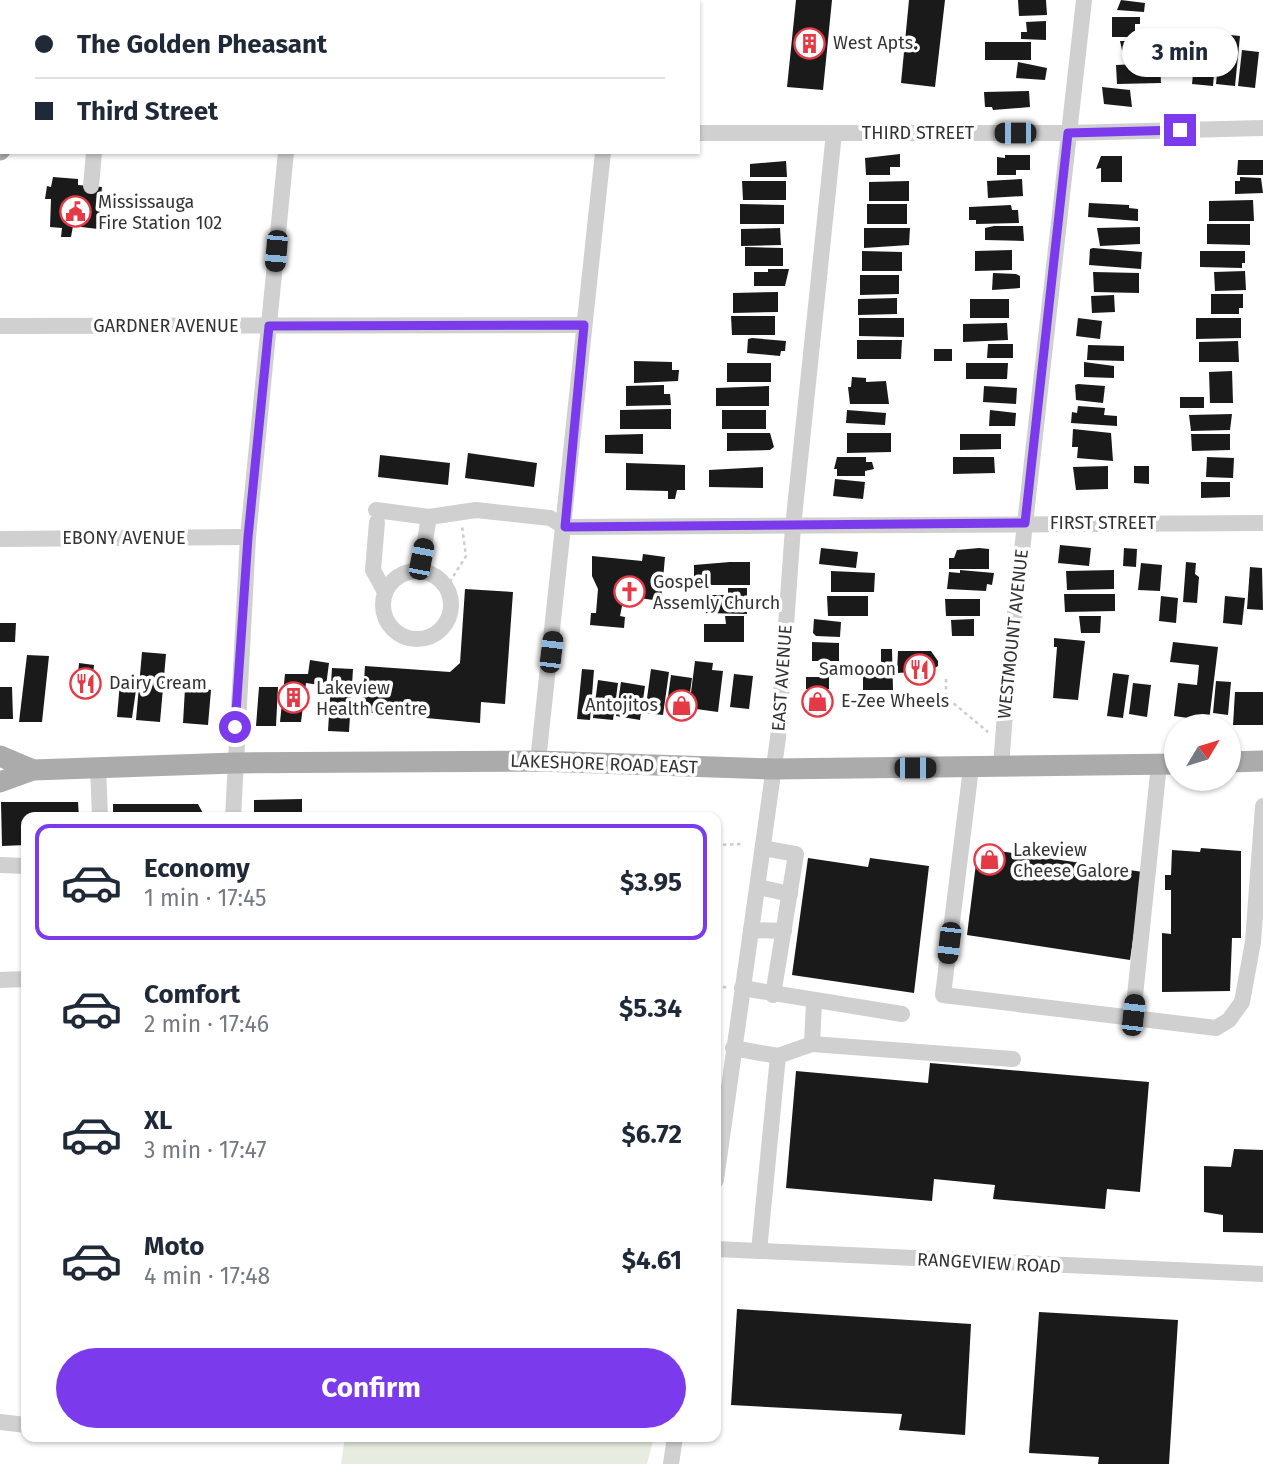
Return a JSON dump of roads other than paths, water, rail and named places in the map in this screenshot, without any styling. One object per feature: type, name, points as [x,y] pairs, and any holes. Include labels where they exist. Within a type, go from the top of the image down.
[{"type":"main road","name":"LAKESHORE ROAD EAST","points":[[0,756],[33,770]]},
{"type":"main road","name":"LAKESHORE ROAD EAST","points":[[0,782],[33,770],[234,763],[538,761],[774,769],[1164,764]]},
{"type":"main road","points":[[1241,762],[1263,761]]},
{"type":"street","name":"WESTMOUNT AVENUE","points":[[1001,766],[1025,523],[1084,0]]},
{"type":"street","name":"THIRD STREET","points":[[700,133],[1068,133],[1263,128]]},
{"type":"street","name":"EAST AVENUE","points":[[721,1141],[774,769],[793,527],[834,133]]},
{"type":"street","points":[[90,186],[94,154]]},
{"type":"street","points":[[233,812],[248,537],[286,154]]},
{"type":"street","points":[[538,761],[603,154]]},
{"type":"street","name":"GARDNER AVENUE","points":[[0,326],[584,325]]},
{"type":"street","name":"FIRST STREET","points":[[385,592],[373,570],[377,516],[429,517],[476,510],[550,518],[565,527],[793,527],[1263,519]]},
{"type":"street","points":[[420,571],[429,517]]},
{"type":"street","name":"EBONY AVENUE","points":[[0,539],[248,537]]},
{"type":"street","points":[[420,571],[430,573],[446,588],[451,607],[444,625],[437,632],[419,639],[400,635],[386,621],[382,602],[385,592],[399,576],[420,571]]},
{"type":"street","points":[[98,767],[100,812]]},
{"type":"street","points":[[971,768],[943,995],[1133,1015],[1216,1027],[1229,1020],[1242,1002],[1253,942],[1263,806]]},
{"type":"street","points":[[1133,1015],[1164,791]]},
{"type":"street","points":[[764,848],[796,855],[774,995]]},
{"type":"street","points":[[0,865],[21,866]]},
{"type":"street","points":[[758,887],[790,894]]},
{"type":"street","points":[[751,930],[784,931]]},
{"type":"street","points":[[0,980],[21,979]]},
{"type":"street","points":[[742,988],[814,1002],[901,1014]]},
{"type":"street","points":[[812,1044],[814,1002]]},
{"type":"street","points":[[733,1048],[778,1056],[812,1044],[1013,1059]]},
{"type":"street","points":[[759,1251],[778,1056]]},
{"type":"street","name":"RANGEVIEW ROAD","points":[[721,1249],[1263,1274]]},
{"type":"street","points":[[0,1422],[21,1424]]},
{"type":"street","points":[[671,1464],[674,1442]]},
{"type":"place","name":"West Apts.","points":[[810,43]]},
{"type":"place","name":"Mississauga Fire Station 102","points":[[75,212]]},
{"type":"place","name":"Gospel Assemly Church","points":[[630,592]]},
{"type":"place","name":"Samooon","points":[[919,669]]},
{"type":"place","name":"Dairy Cream","points":[[86,683]]},
{"type":"place","name":"Lakeview Health Centre","points":[[293,698]]},
{"type":"place","name":"E-Zee Wheels","points":[[818,701]]},
{"type":"place","name":"Antojitos","points":[[681,705]]},
{"type":"place","name":"Lakeview Cheese Galore","points":[[990,860]]}]
